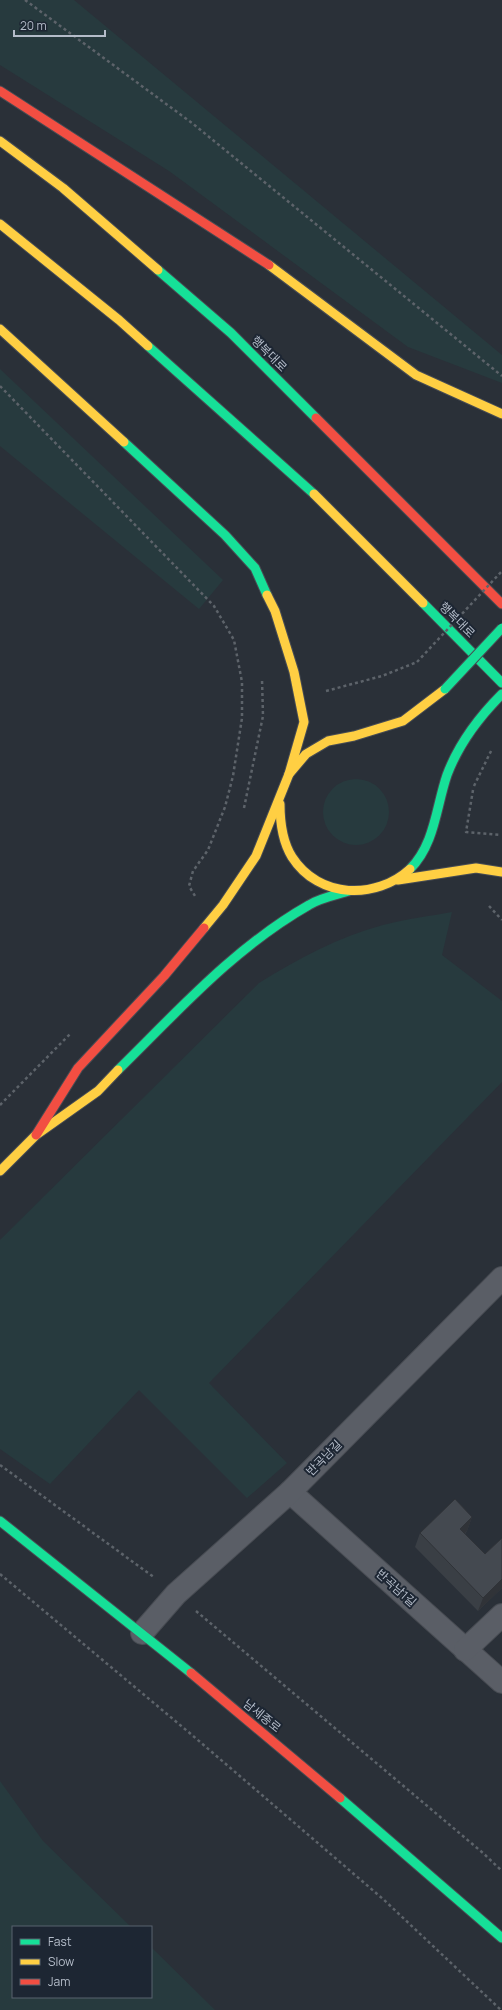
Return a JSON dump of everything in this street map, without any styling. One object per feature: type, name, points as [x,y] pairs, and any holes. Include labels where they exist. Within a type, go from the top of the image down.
[{"type":"main road","points":[[0,91],[255,254],[416,376],[502,414]]},
{"type":"main road","name":"행복대로","points":[[0,141],[63,188],[231,333],[502,604]]},
{"type":"main road","name":"행복대로","points":[[0,224],[119,320],[309,489],[502,683]]},
{"type":"main road","points":[[0,329],[225,534],[255,568],[275,611],[294,672],[304,722],[289,774],[256,856],[223,905],[164,976],[78,1068],[36,1135]]},
{"type":"main road","points":[[289,774],[306,754],[328,741],[354,736],[403,721],[445,689],[502,628]]},
{"type":"main road","points":[[398,880],[417,863],[429,841],[439,802],[457,751],[476,720],[502,694]]},
{"type":"main road","points":[[280,798],[279,824],[287,849],[302,870],[324,885],[349,891],[374,890],[398,880],[476,868],[502,872]]},
{"type":"main road","points":[[0,1171],[36,1135],[98,1091],[197,991],[251,943],[310,904],[349,891]]},
{"type":"main road","name":"남세종로","points":[[0,1521],[142,1633],[313,1774],[502,1938]]},
{"type":"street","name":"반곡남길","points":[[142,1633],[176,1594],[290,1492],[502,1278]]},
{"type":"street","name":"반곡남1길","points":[[290,1492],[502,1682]]},
{"type":"street","points":[[465,1650],[502,1615]]},
{"type":"path","points":[[25,0],[192,123],[502,376]]},
{"type":"path","points":[[0,386],[214,606],[234,640],[242,682],[242,718],[233,776],[225,807],[208,850],[193,871],[189,886],[198,901]]},
{"type":"path","points":[[320,693],[382,676],[417,662],[502,572]]},
{"type":"path","points":[[243,815],[263,716],[262,679]]},
{"type":"path","points":[[493,747],[473,789],[466,832],[501,835]]},
{"type":"path","points":[[489,906],[502,920]]},
{"type":"path","points":[[0,1105],[74,1029]]},
{"type":"path","points":[[0,1465],[176,1594],[484,1853],[502,1871]]},
{"type":"path","points":[[0,1574],[192,1735],[383,1899],[501,2010]]},
{"type":"green space","points":[[0,0],[74,0],[502,355],[502,383],[408,347],[169,171],[0,65]]},
{"type":"green space","points":[[0,369],[223,580],[199,609],[0,446]]},
{"type":"green space","points":[[349,779],[363,779],[375,784],[384,793],[389,805],[387,825],[380,836],[363,845],[349,845],[337,840],[328,831],[323,819],[323,805],[328,793],[337,784]]},
{"type":"green space","points":[[452,912],[442,955],[502,1001],[502,1082],[209,1383],[287,1463],[247,1498],[139,1390],[50,1484],[0,1449],[0,1240],[259,983],[304,957],[334,942],[366,930],[409,919]]},
{"type":"green space","points":[[0,1781],[43,1841],[130,1926],[12,1926],[12,1998],[152,1998],[152,1948],[215,2010],[0,2010]]},
{"type":"building","points":[[455,1499],[472,1517],[460,1529],[485,1554],[502,1538],[502,1579],[483,1598],[420,1533]]},
{"type":"traffic: fast","points":[[158,270],[231,333],[316,418]]},
{"type":"traffic: fast","points":[[148,346],[314,494]]},
{"type":"traffic: fast","points":[[124,442],[225,535],[255,568],[267,595]]},
{"type":"traffic: fast","points":[[423,603],[502,683]]},
{"type":"traffic: fast","points":[[445,689],[502,628]]},
{"type":"traffic: fast","points":[[410,869],[425,848],[430,837],[443,787],[457,752],[477,722],[502,694]]},
{"type":"traffic: fast","points":[[118,1070],[208,981],[256,940],[313,903],[349,891]]},
{"type":"traffic: fast","points":[[0,1521],[191,1673]]},
{"type":"traffic: fast","points":[[340,1798],[502,1938]]},
{"type":"traffic: slow","points":[[0,141],[63,188],[158,270]]},
{"type":"traffic: slow","points":[[0,224],[119,320],[148,346]]},
{"type":"traffic: slow","points":[[269,265],[416,375],[502,414]]},
{"type":"traffic: slow","points":[[0,329],[124,442]]},
{"type":"traffic: slow","points":[[314,494],[423,603]]},
{"type":"traffic: slow","points":[[267,595],[275,611],[294,672],[304,722],[289,774]]},
{"type":"traffic: slow","points":[[204,928],[223,905],[256,856],[289,774],[306,754],[328,741],[354,736],[403,721],[445,689]]},
{"type":"traffic: slow","points":[[280,804],[282,831],[289,851],[303,871],[317,881],[332,887],[348,890],[365,890],[381,886],[396,879],[410,869]]},
{"type":"traffic: slow","points":[[398,880],[476,868],[502,872]]},
{"type":"traffic: slow","points":[[0,1171],[36,1135],[98,1091],[118,1070]]},
{"type":"traffic: jam","points":[[0,91],[269,265]]},
{"type":"traffic: jam","points":[[316,418],[502,604]]},
{"type":"traffic: jam","points":[[36,1135],[78,1068],[164,976],[204,928]]},
{"type":"traffic: jam","points":[[191,1673],[340,1798]]}]
